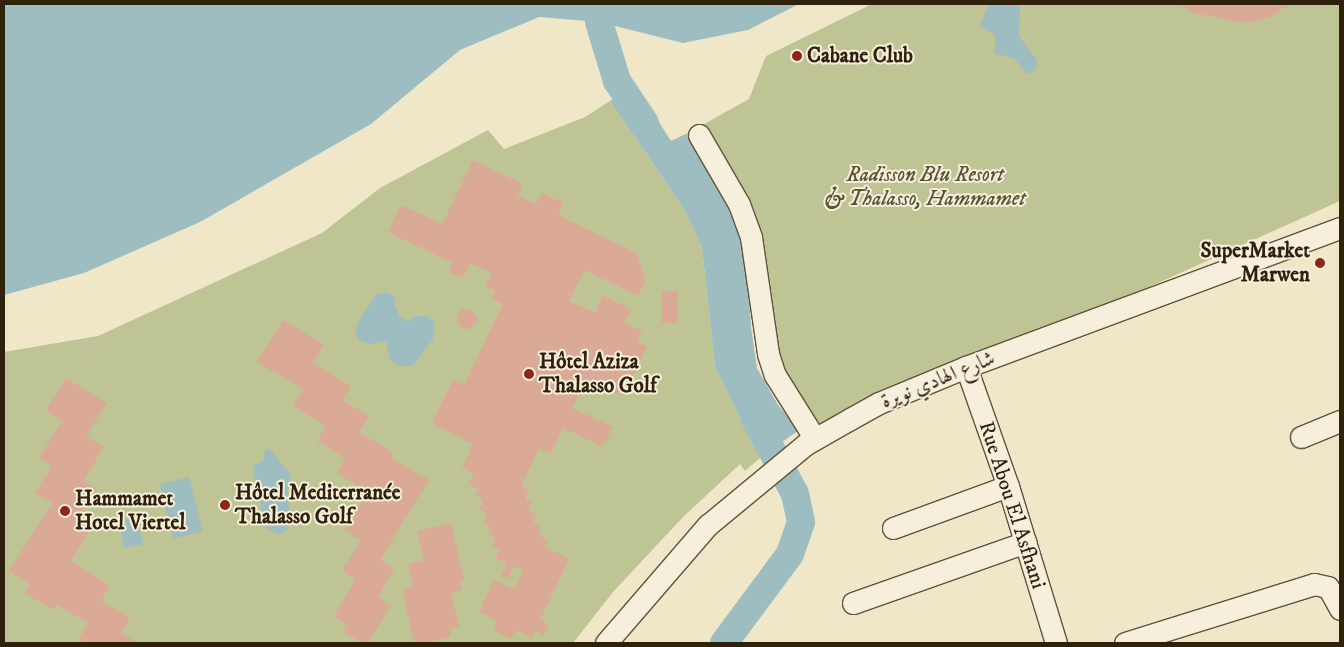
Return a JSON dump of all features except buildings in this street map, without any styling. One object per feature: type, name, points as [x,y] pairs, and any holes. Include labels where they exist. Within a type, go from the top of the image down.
[{"type":"street","points":[[699,135],[739,204],[751,237],[768,354],[775,375],[811,442]]},
{"type":"street","name":"شارع الهادي نويرة","points":[[606,643],[708,525],[748,490],[811,442],[879,403],[966,366],[1340,228]]},
{"type":"street","name":"Rue Abou El Asfhani","points":[[966,366],[1008,486],[1056,643]]},
{"type":"street","points":[[1301,437],[1340,421]]},
{"type":"street","points":[[893,528],[1008,486]]},
{"type":"street","points":[[853,603],[1026,542]]},
{"type":"street","points":[[1125,643],[1314,584],[1328,587],[1340,608]]},
{"type":"green space","name":"Radisson Blu Resort & Thalasso, Hammamet","points":[[872,4],[1340,4],[1340,201],[818,436],[786,400],[746,230],[688,133],[749,99],[766,56]]},
{"type":"green space","points":[[610,101],[684,209],[702,248],[715,367],[760,458],[745,471],[740,464],[683,517],[613,592],[573,643],[4,643],[4,352],[98,336],[322,233],[380,188],[488,130],[504,149],[585,117]]},
{"type":"water","points":[[4,4],[799,4],[748,30],[683,43],[599,22],[539,17],[460,50],[371,124],[200,222],[84,273],[4,295]]},
{"type":"water","points":[[993,4],[1014,4],[1020,7],[1019,36],[1037,60],[1036,70],[1027,74],[1014,58],[995,54],[995,36],[980,25],[988,6]]},
{"type":"water","points":[[635,84],[671,141],[688,133],[723,194],[739,231],[748,273],[751,327],[757,368],[778,405],[799,430],[760,458],[715,367],[702,248],[684,209],[610,101]]},
{"type":"water","points":[[387,292],[395,297],[395,306],[400,317],[408,321],[416,316],[428,316],[435,323],[433,339],[413,366],[399,366],[390,360],[386,341],[370,344],[360,341],[355,334],[357,324],[376,294]]},
{"type":"water","points":[[270,449],[291,475],[287,494],[292,523],[283,533],[277,534],[265,527],[253,472],[255,465],[263,461],[265,450]]},
{"type":"water","points":[[189,477],[203,531],[173,539],[160,484]]},
{"type":"water","points":[[137,517],[143,544],[124,548],[120,527],[126,519]]},
{"type":"waterway","points":[[599,22],[617,81],[645,123]]},
{"type":"waterway","points":[[724,643],[790,554],[801,522],[795,494],[754,417]]},
{"type":"place","name":"Cabane Club","points":[[797,56]]},
{"type":"place","name":"SuperMarket Marwen","points":[[1320,263]]},
{"type":"place","name":"Hôtel Aziza Thalasso Golf","points":[[529,374]]},
{"type":"place","name":"Hôtel Mediterranée Thalasso Golf","points":[[225,505]]},
{"type":"place","name":"Hammamet Hotel Viertel","points":[[65,511]]}]
